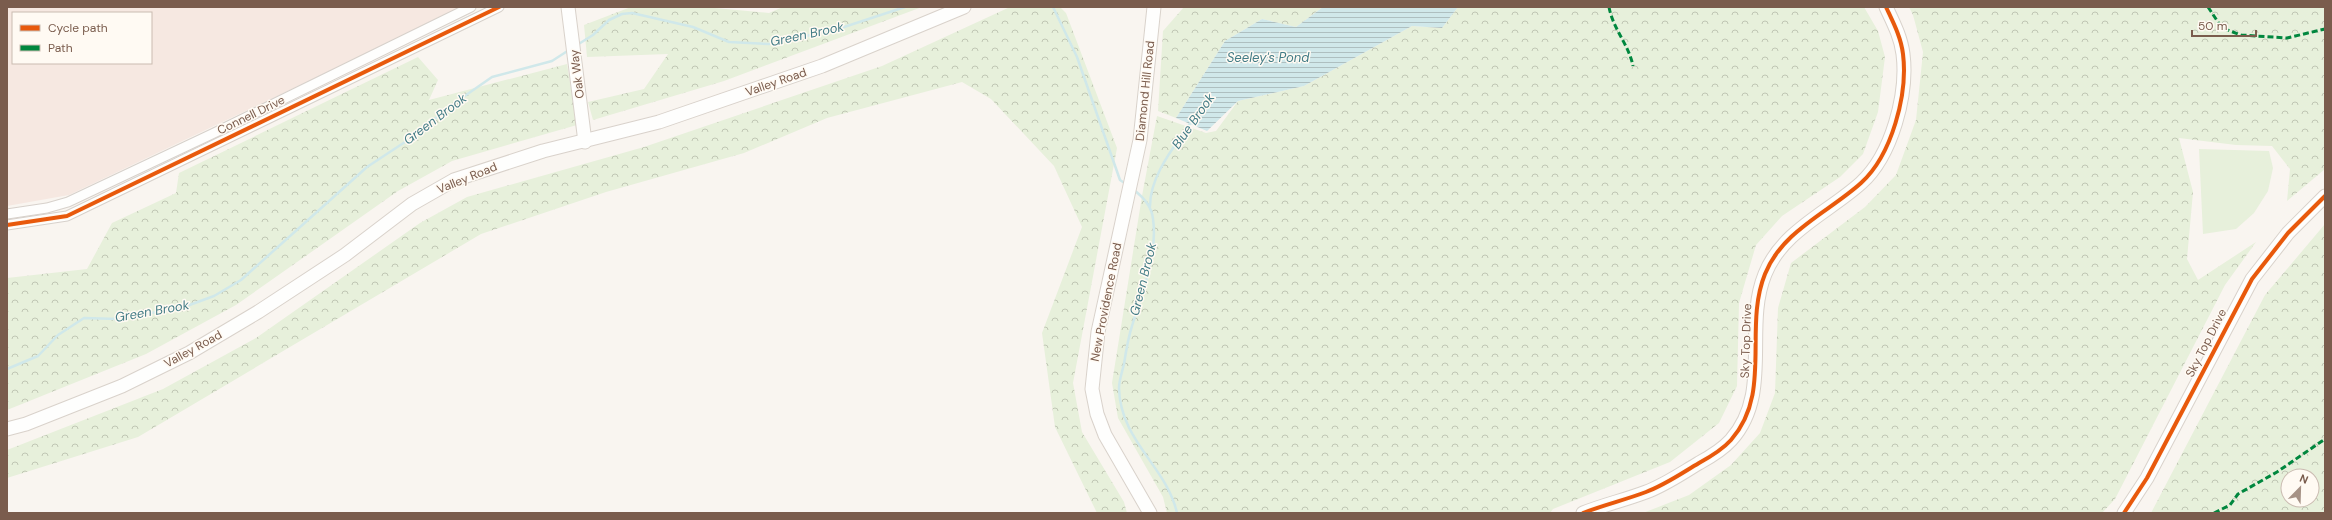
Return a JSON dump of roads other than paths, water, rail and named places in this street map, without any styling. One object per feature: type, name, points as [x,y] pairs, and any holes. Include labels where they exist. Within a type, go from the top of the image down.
[{"type":"main road","name":"Oak Way","points":[[568,7],[586,142]]},
{"type":"main road","name":"Valley Road","points":[[7,429],[26,424],[122,386],[189,353],[258,312],[332,264],[402,211],[438,188],[472,173],[543,152],[659,122],[822,66],[964,7]]},
{"type":"main road","name":"Diamond Hill Road","points":[[1133,174],[1143,119],[1154,7]]},
{"type":"main road","name":"Sky Top Drive","points":[[1583,513],[1647,492],[1669,481],[1715,454],[1730,441],[1741,427],[1751,407],[1755,389],[1755,320],[1758,294],[1765,272],[1782,247],[1796,232],[1869,175],[1888,143],[1899,104],[1904,66],[1900,39],[1886,7]]},
{"type":"main road","name":"New Providence Road","points":[[1133,174],[1098,332],[1092,389],[1097,414],[1105,435],[1150,513]]},
{"type":"main road","name":"Sky Top Drive","points":[[2124,513],[2147,478],[2252,279],[2288,232],[2325,196]]},
{"type":"street","name":"Connell Drive","points":[[7,214],[47,208],[68,202],[212,134],[471,7]]},
{"type":"street","name":"Connell Drive","points":[[7,225],[67,216],[499,7]]},
{"type":"water","name":"Seeley's Pond","points":[[1323,7],[1458,7],[1442,28],[1412,26],[1304,86],[1238,101],[1207,131],[1176,118],[1225,41],[1262,19],[1296,27]]},
{"type":"waterway","name":"Green Brook","points":[[577,45],[593,35],[609,20],[622,14],[632,13],[693,27],[729,42],[769,44],[838,29],[905,7]]},
{"type":"waterway","name":"Green Brook","points":[[1053,7],[1077,57],[1120,180],[1126,184]]},
{"type":"waterway","name":"Green Brook","points":[[7,369],[38,356],[58,335],[84,318],[118,319],[184,307],[214,296],[241,280],[367,167],[405,142],[456,102],[492,77],[552,61],[569,50]]},
{"type":"waterway","name":"Blue Brook","points":[[1150,206],[1154,183],[1164,161],[1191,122]]},
{"type":"waterway","name":"Green Brook","points":[[1134,190],[1144,199],[1151,210],[1154,232],[1148,273],[1129,335],[1120,379],[1119,388],[1121,407],[1135,439],[1164,482],[1172,497],[1177,513]]}]
